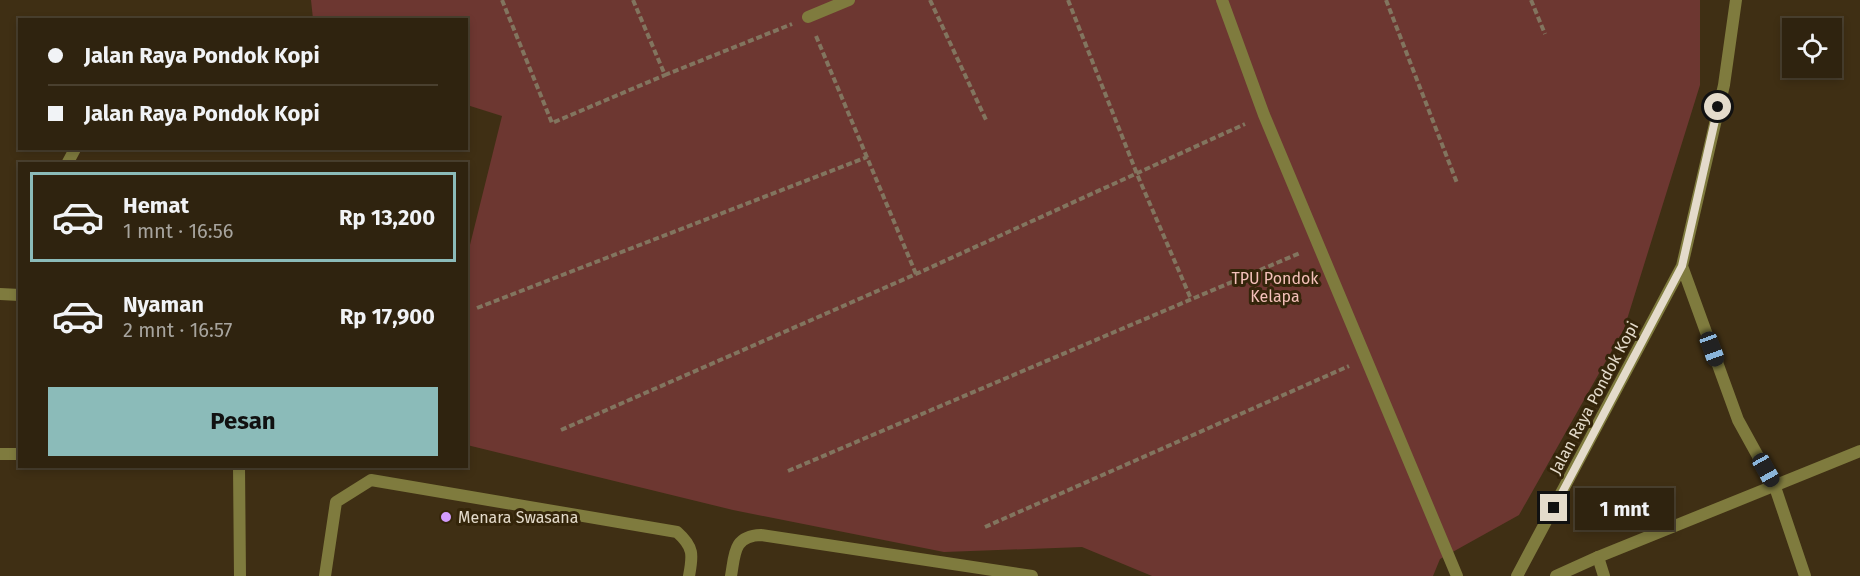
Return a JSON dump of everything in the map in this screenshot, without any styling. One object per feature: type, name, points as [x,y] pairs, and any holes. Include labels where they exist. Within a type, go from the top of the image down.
[{"type":"street","points":[[808,17],[849,0]]},
{"type":"street","points":[[1222,0],[1264,115],[1457,576]]},
{"type":"street","name":"Jalan Raya Pondok Kopi","points":[[1517,576],[1682,266],[1724,84],[1736,0]]},
{"type":"street","points":[[1682,266],[1737,420],[1775,487],[1805,576]]},
{"type":"street","points":[[0,294],[18,295]]},
{"type":"street","points":[[1556,576],[1860,451]]},
{"type":"street","points":[[0,454],[18,454]]},
{"type":"street","points":[[239,468],[240,576]]},
{"type":"street","points":[[325,576],[336,502],[371,480],[677,532],[687,541],[693,555],[689,576]]},
{"type":"street","points":[[731,576],[736,548],[741,541],[761,535],[1032,576]]},
{"type":"street","points":[[1598,557],[1604,576]]},
{"type":"path","points":[[502,0],[552,123],[808,17],[916,274]]},
{"type":"path","points":[[633,0],[665,75]]},
{"type":"path","points":[[930,0],[987,122]]},
{"type":"path","points":[[1068,0],[1137,174],[1191,299]]},
{"type":"path","points":[[1386,0],[1457,183]]},
{"type":"path","points":[[1531,0],[1545,34]]},
{"type":"path","points":[[561,430],[916,274],[1264,115]]},
{"type":"path","points":[[477,308],[867,157]]},
{"type":"path","points":[[788,471],[1319,245]]},
{"type":"path","points":[[985,527],[1366,359]]},
{"type":"green space","name":"TPU Pondok Kelapa","points":[[311,0],[1700,0],[1700,85],[1624,329],[1519,515],[1440,559],[1433,576],[1152,576],[1082,547],[944,552],[733,510],[468,445],[468,253],[502,116],[468,105],[468,18],[313,18]]},
{"type":"place","name":"Menara Swasana","points":[[446,517]]},
{"type":"route","points":[[1554,508],[1682,266],[1718,107]]}]
